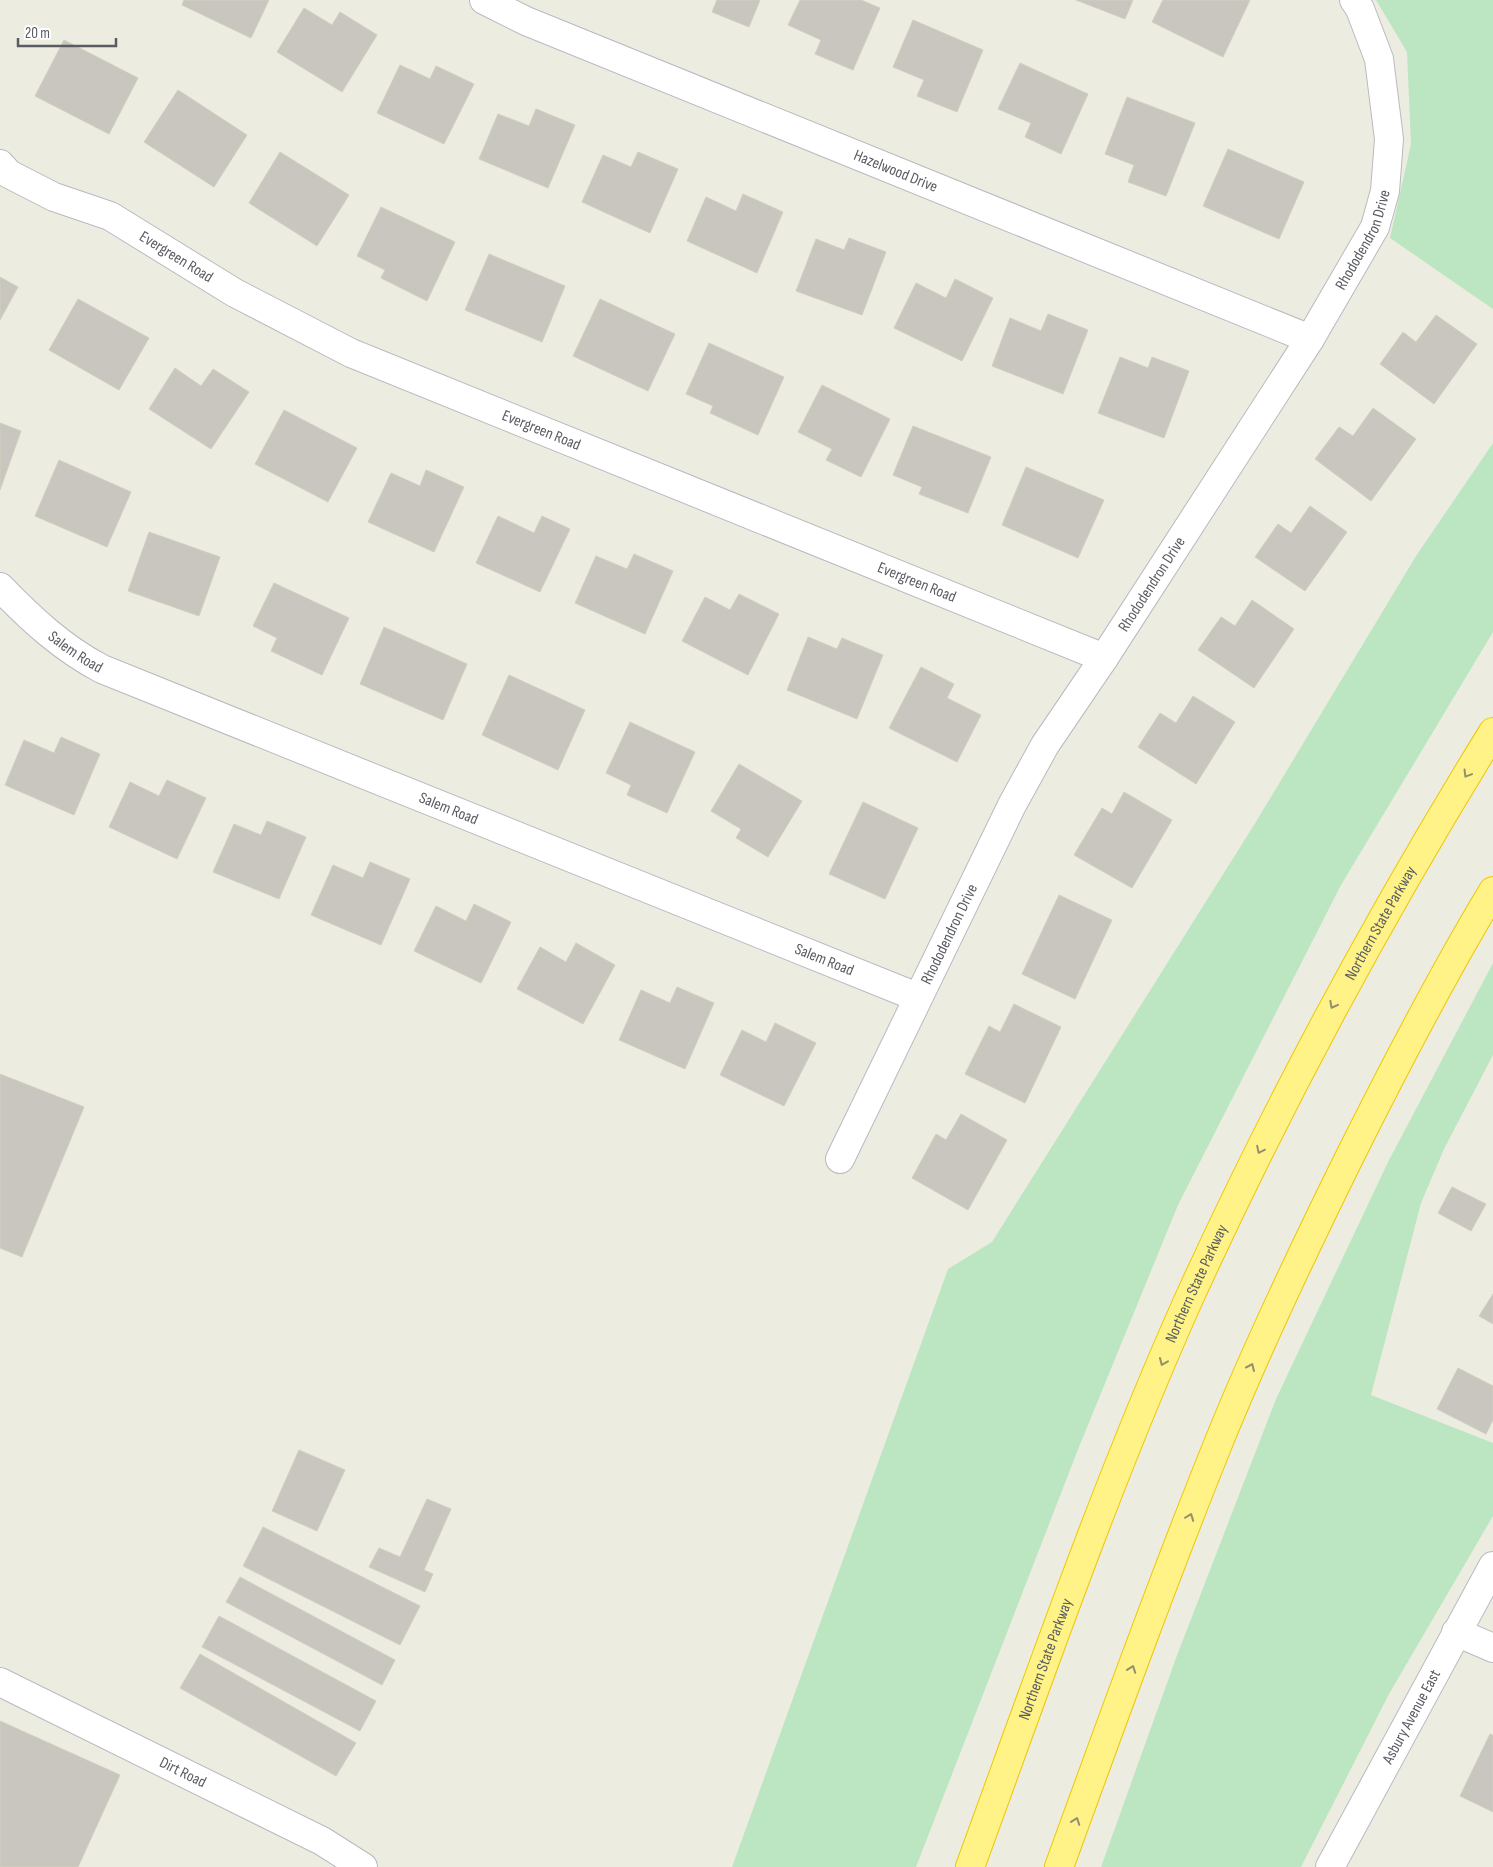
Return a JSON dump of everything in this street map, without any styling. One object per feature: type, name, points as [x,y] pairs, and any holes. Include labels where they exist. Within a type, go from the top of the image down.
[{"type":"highway","name":"Northern State Parkway","points":[[970,1867],[1097,1523],[1187,1305],[1291,1087],[1346,980],[1493,732]]},
{"type":"highway","points":[[1059,1867],[1220,1437],[1268,1329],[1316,1224],[1368,1120],[1423,1014],[1493,891]]},
{"type":"street","name":"Hazelwood Drive","points":[[484,0],[526,21],[1310,339]]},
{"type":"street","name":"Rhododendron Drive","points":[[840,1159],[917,997],[1017,796],[1045,745],[1104,658],[1310,339],[1375,227],[1385,191],[1389,139],[1379,59],[1360,10],[1354,0]]},
{"type":"street","name":"Evergreen Road","points":[[0,164],[9,174],[54,197],[110,216],[235,293],[351,353],[1104,658]]},
{"type":"street","name":"Salem Road","points":[[0,587],[50,635],[76,655],[102,669],[917,997]]},
{"type":"street","name":"Asbury Avenue East","points":[[1330,1867],[1493,1566]]},
{"type":"street","points":[[1456,1632],[1493,1648]]},
{"type":"street","name":"Dirt Road","points":[[0,1682],[322,1841],[363,1867]]},
{"type":"green space","points":[[1376,0],[1493,0],[1493,309],[1390,238],[1411,144],[1407,52]]},
{"type":"green space","points":[[1493,443],[1493,632],[1341,885],[1178,1205],[1079,1447],[916,1867],[732,1867],[948,1269],[992,1242],[1254,825],[1416,556]]},
{"type":"green space","points":[[1493,963],[1493,1055],[1444,1149],[1421,1203],[1371,1395],[1493,1443],[1493,1516],[1389,1694],[1301,1867],[1101,1867],[1176,1658],[1276,1399],[1388,1162]]},
{"type":"building","points":[[184,0],[269,0],[251,38],[182,5]]},
{"type":"building","points":[[717,0],[760,0],[749,27],[712,12]]},
{"type":"building","points":[[800,0],[861,0],[880,8],[853,70],[815,54],[821,40],[788,25]]},
{"type":"building","points":[[1076,0],[1133,0],[1125,19]]},
{"type":"building","points":[[1163,0],[1250,0],[1223,57],[1152,22]]},
{"type":"building","points":[[304,8],[332,25],[340,12],[377,35],[342,92],[277,52]]},
{"type":"building","points":[[913,20],[983,50],[957,112],[917,96],[924,80],[893,67]]},
{"type":"building","points":[[64,40],[138,78],[109,134],[35,96]]},
{"type":"building","points":[[1020,63],[1088,94],[1061,154],[1025,137],[1031,123],[998,109]]},
{"type":"building","points":[[400,65],[430,79],[436,66],[474,84],[444,144],[377,113]]},
{"type":"building","points":[[178,90],[247,135],[214,187],[144,142]]},
{"type":"building","points":[[1127,97],[1195,123],[1166,196],[1128,182],[1134,165],[1105,154]]},
{"type":"building","points":[[536,109],[575,125],[548,188],[479,159],[498,114],[529,126]]},
{"type":"building","points":[[1228,149],[1304,182],[1279,239],[1203,206]]},
{"type":"building","points":[[280,152],[349,195],[317,246],[249,203]]},
{"type":"building","points":[[638,152],[678,169],[650,233],[582,202],[603,155],[631,167]]},
{"type":"building","points":[[743,194],[783,212],[757,273],[687,241],[706,197],[736,211]]},
{"type":"building","points":[[381,207],[455,242],[427,301],[381,278],[385,270],[357,256]]},
{"type":"building","points":[[849,238],[886,252],[862,315],[796,291],[816,239],[844,250]]},
{"type":"building","points":[[489,254],[565,286],[542,342],[465,310]]},
{"type":"building","points":[[0,277],[18,287],[0,320]]},
{"type":"building","points":[[955,279],[993,298],[962,361],[894,328],[916,283],[946,298]]},
{"type":"building","points":[[78,299],[149,338],[119,390],[49,350]]},
{"type":"building","points":[[600,299],[675,334],[648,391],[573,356]]},
{"type":"building","points":[[1048,314],[1088,330],[1063,394],[992,366],[1010,318],[1041,331]]},
{"type":"building","points":[[1436,315],[1477,344],[1434,404],[1380,364],[1403,332],[1416,342]]},
{"type":"building","points":[[709,343],[784,377],[758,435],[710,413],[713,406],[686,394]]},
{"type":"building","points":[[1120,357],[1148,368],[1152,357],[1189,371],[1164,438],[1098,413]]},
{"type":"building","points":[[175,368],[201,386],[213,369],[249,392],[211,449],[149,409]]},
{"type":"building","points":[[822,385],[890,419],[861,477],[826,460],[832,449],[798,432]]},
{"type":"building","points":[[1373,408],[1416,439],[1371,501],[1315,459],[1339,427],[1353,436]]},
{"type":"building","points":[[284,410],[357,448],[328,502],[255,464]]},
{"type":"building","points":[[0,423],[21,431],[0,490]]},
{"type":"building","points":[[913,426],[991,457],[968,513],[919,494],[922,487],[893,475]]},
{"type":"building","points":[[59,460],[131,492],[107,547],[35,516]]},
{"type":"building","points":[[1026,467],[1104,500],[1078,558],[1002,525]]},
{"type":"building","points":[[426,470],[464,487],[434,552],[368,522],[391,473],[420,486]]},
{"type":"building","points":[[1310,506],[1347,532],[1305,591],[1255,557],[1278,524],[1291,533]]},
{"type":"building","points":[[498,516],[534,533],[542,516],[570,529],[540,592],[476,563]]},
{"type":"building","points":[[149,532],[220,557],[199,616],[128,591]]},
{"type":"building","points":[[634,554],[673,571],[645,634],[575,603],[596,556],[627,569]]},
{"type":"building","points":[[274,583],[349,618],[322,675],[271,651],[277,638],[253,626]]},
{"type":"building","points":[[739,594],[779,614],[748,675],[682,641],[705,597],[730,610]]},
{"type":"building","points":[[1252,600],[1294,629],[1254,688],[1198,650],[1221,617],[1235,626]]},
{"type":"building","points":[[384,627],[467,664],[443,720],[360,684]]},
{"type":"building","points":[[808,637],[837,649],[842,638],[883,655],[857,719],[787,690]]},
{"type":"building","points":[[921,667],[954,684],[947,698],[981,715],[957,762],[889,728]]},
{"type":"building","points":[[509,675],[585,710],[558,770],[482,735]]},
{"type":"building","points":[[1193,696],[1235,722],[1196,784],[1138,747],[1160,713],[1176,723]]},
{"type":"building","points":[[630,722],[695,752],[667,813],[627,795],[631,785],[606,773]]},
{"type":"building","points":[[61,737],[100,754],[74,815],[5,785],[24,740],[54,753]]},
{"type":"building","points":[[739,764],[802,801],[768,857],[736,838],[741,829],[711,811]]},
{"type":"building","points":[[167,780],[206,798],[177,859],[109,827],[130,782],[159,796]]},
{"type":"building","points":[[1124,792],[1172,820],[1132,888],[1074,855],[1102,808],[1112,814]]},
{"type":"building","points":[[863,802],[918,828],[885,899],[829,874]]},
{"type":"building","points":[[267,821],[306,837],[279,899],[213,872],[234,824],[261,835]]},
{"type":"building","points":[[370,862],[410,879],[381,945],[311,915],[333,865],[363,878]]},
{"type":"building","points":[[1059,895],[1112,920],[1075,999],[1022,974]]},
{"type":"building","points":[[474,904],[511,922],[481,983],[414,951],[436,906],[466,921]]},
{"type":"building","points":[[576,943],[615,965],[583,1024],[517,989],[540,947],[566,962]]},
{"type":"building","points":[[677,987],[714,1003],[685,1069],[619,1040],[641,990],[670,1003]]},
{"type":"building","points":[[1014,1004],[1061,1027],[1025,1103],[965,1074],[989,1026],[1000,1032]]},
{"type":"building","points":[[775,1023],[816,1043],[784,1106],[720,1075],[742,1030],[766,1042]]},
{"type":"building","points":[[0,1074],[84,1107],[22,1257],[0,1248]]},
{"type":"building","points":[[961,1114],[1007,1140],[968,1210],[912,1178],[936,1134],[946,1140]]},
{"type":"building","points":[[1452,1187],[1486,1204],[1471,1231],[1438,1213]]},
{"type":"building","points":[[1493,1294],[1493,1324],[1479,1316]]},
{"type":"building","points":[[1458,1368],[1493,1386],[1493,1420],[1486,1434],[1437,1409]]},
{"type":"building","points":[[299,1450],[345,1470],[317,1531],[272,1511]]},
{"type":"building","points":[[427,1499],[451,1509],[424,1570],[433,1574],[425,1592],[369,1567],[379,1548],[400,1557]]},
{"type":"building","points":[[263,1527],[420,1606],[400,1645],[243,1566]]},
{"type":"building","points":[[240,1577],[395,1660],[382,1685],[226,1602]]},
{"type":"building","points":[[219,1616],[376,1701],[360,1731],[202,1647]]},
{"type":"building","points":[[200,1654],[356,1743],[336,1776],[180,1688]]},
{"type":"building","points":[[0,1721],[120,1775],[78,1867],[0,1867]]},
{"type":"building","points":[[1490,1734],[1493,1735],[1493,1812],[1460,1796]]}]
